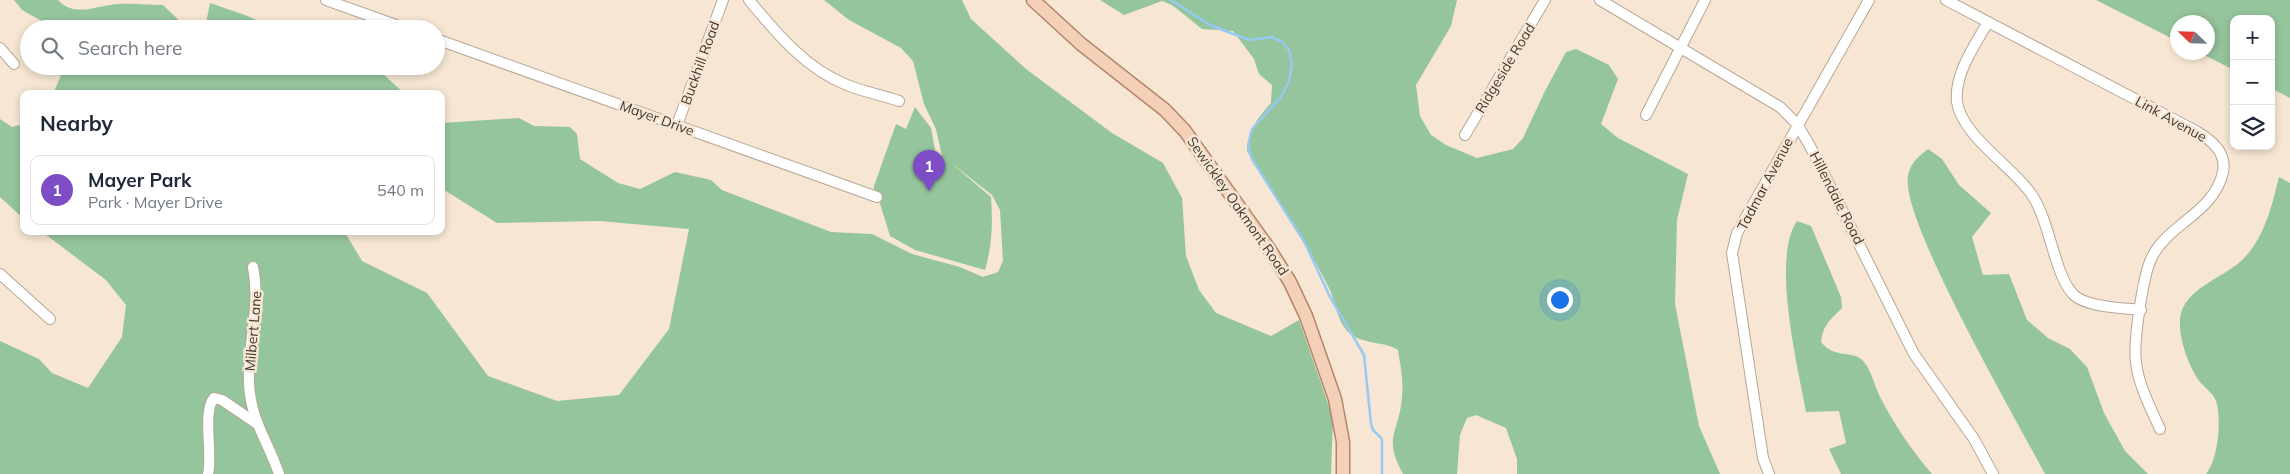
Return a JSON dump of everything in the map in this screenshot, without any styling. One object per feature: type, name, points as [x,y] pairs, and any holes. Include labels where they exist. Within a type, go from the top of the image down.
[{"type":"main road","name":"Sewickley Oakmont Road","points":[[1032,0],[1076,40],[1159,106],[1185,131],[1270,250],[1290,282],[1306,316],[1335,400],[1343,442],[1343,474]]},
{"type":"street","points":[[326,0],[381,20]]},
{"type":"street","name":"Buckhill Road","points":[[677,126],[723,0]]},
{"type":"street","points":[[749,0],[781,37],[818,70],[847,85],[899,100]]},
{"type":"street","name":"Ridgeside Road","points":[[1465,135],[1545,0]]},
{"type":"street","name":"Hillendale Road","points":[[1600,0],[1780,107],[1797,124],[1810,146],[1914,354],[1974,439],[1993,474]]},
{"type":"street","points":[[1646,115],[1705,0]]},
{"type":"street","name":"Tadmar Avenue","points":[[1770,474],[1763,458],[1732,253],[1737,233],[1797,124],[1869,0]]},
{"type":"street","name":"Link Avenue","points":[[1946,0],[2196,131],[2208,138],[2221,153],[2224,165],[2220,186],[2210,200],[2169,236],[2153,255],[2144,280],[2136,362],[2160,429]]},
{"type":"street","points":[[1988,22],[1960,75],[1957,89],[1957,103],[1969,128],[2018,176],[2033,196],[2040,209],[2064,278],[2072,294],[2087,303],[2141,310]]},
{"type":"street","name":"Mayer Drive","points":[[445,42],[877,197]]},
{"type":"street","points":[[0,48],[14,64]]},
{"type":"street","name":"Milbert Lane","points":[[253,267],[256,284],[249,367],[251,402],[257,424],[272,454],[279,474]]},
{"type":"street","points":[[0,274],[50,319]]},
{"type":"street","name":"Milbert Lane","points":[[208,474],[208,404],[214,398],[222,400],[257,424]]},
{"type":"green space","points":[[14,0],[58,0],[65,6],[80,10],[120,4],[163,5],[179,20],[40,20],[22,10]]},
{"type":"green space","points":[[824,0],[962,0],[971,19],[1026,69],[1112,133],[1163,163],[1182,198],[1186,256],[1199,290],[1216,313],[1271,336],[1299,320],[1333,418],[1331,474],[0,474],[0,341],[39,359],[52,373],[88,388],[122,337],[126,305],[106,280],[46,235],[346,235],[362,261],[427,293],[488,376],[557,401],[619,395],[669,329],[689,229],[599,221],[497,223],[445,190],[445,123],[519,118],[534,126],[570,127],[577,134],[580,159],[618,183],[640,189],[675,172],[711,180],[722,190],[831,232],[872,234],[912,254],[960,267],[983,277],[998,272],[1003,261],[1000,210],[992,195],[950,162],[991,197],[991,234],[985,270],[915,250],[890,236],[878,197],[874,195],[874,186],[896,124],[906,129],[915,107],[931,128],[935,150],[942,156],[936,129],[924,104],[913,61],[901,48],[849,20]]},
{"type":"green space","points":[[1100,0],[1457,0],[1451,26],[1416,85],[1420,116],[1431,135],[1446,145],[1477,158],[1513,149],[1523,138],[1566,52],[1576,49],[1609,65],[1618,79],[1601,124],[1618,138],[1688,174],[1677,220],[1675,304],[1699,426],[1720,474],[1517,474],[1517,459],[1506,428],[1476,415],[1467,418],[1460,435],[1457,474],[1403,474],[1397,461],[1393,442],[1401,408],[1402,390],[1402,373],[1398,350],[1387,345],[1358,338],[1343,326],[1329,288],[1310,252],[1247,151],[1249,137],[1258,119],[1271,103],[1272,85],[1259,74],[1254,59],[1233,31],[1202,29],[1172,5],[1162,1],[1124,15]]},
{"type":"green space","points":[[2096,0],[2290,0],[2290,98],[2275,90],[2275,15],[2230,15],[2230,68],[2214,60],[2215,15],[2170,15],[2170,37]]},
{"type":"green space","points":[[210,3],[256,20],[207,20]]},
{"type":"green space","points":[[61,75],[384,75],[401,90],[55,90]]},
{"type":"green space","points":[[0,119],[12,127],[20,125],[20,215],[0,197]]},
{"type":"green space","points":[[1928,149],[1942,159],[1959,185],[1991,213],[1972,237],[1983,275],[2009,274],[2027,320],[2048,338],[2070,349],[2087,367],[2104,413],[2125,451],[2148,474],[2045,474],[1964,323],[1922,234],[1911,199],[1908,176],[1918,157]]},
{"type":"green space","points":[[2279,177],[2290,183],[2290,474],[2206,474],[2210,468],[2218,439],[2218,409],[2215,398],[2197,378],[2187,357],[2182,342],[2180,320],[2188,299],[2238,264],[2253,247],[2267,218]]},
{"type":"green space","points":[[1797,221],[1811,226],[1841,297],[1842,308],[1825,327],[1821,342],[1832,351],[1855,356],[1864,362],[1891,417],[1910,447],[1932,474],[1841,474],[1829,449],[1846,443],[1839,411],[1806,412],[1793,342],[1786,286],[1786,261],[1790,238]]},
{"type":"waterway","points":[[1171,0],[1210,25],[1249,40],[1272,37],[1282,42],[1289,50],[1292,65],[1289,81],[1281,97],[1252,129],[1248,145],[1252,159],[1305,243],[1329,295],[1364,355],[1371,424],[1373,430],[1382,439],[1382,474]]},
{"type":"place","name":"Mayer Park","points":[[929,191]]}]
